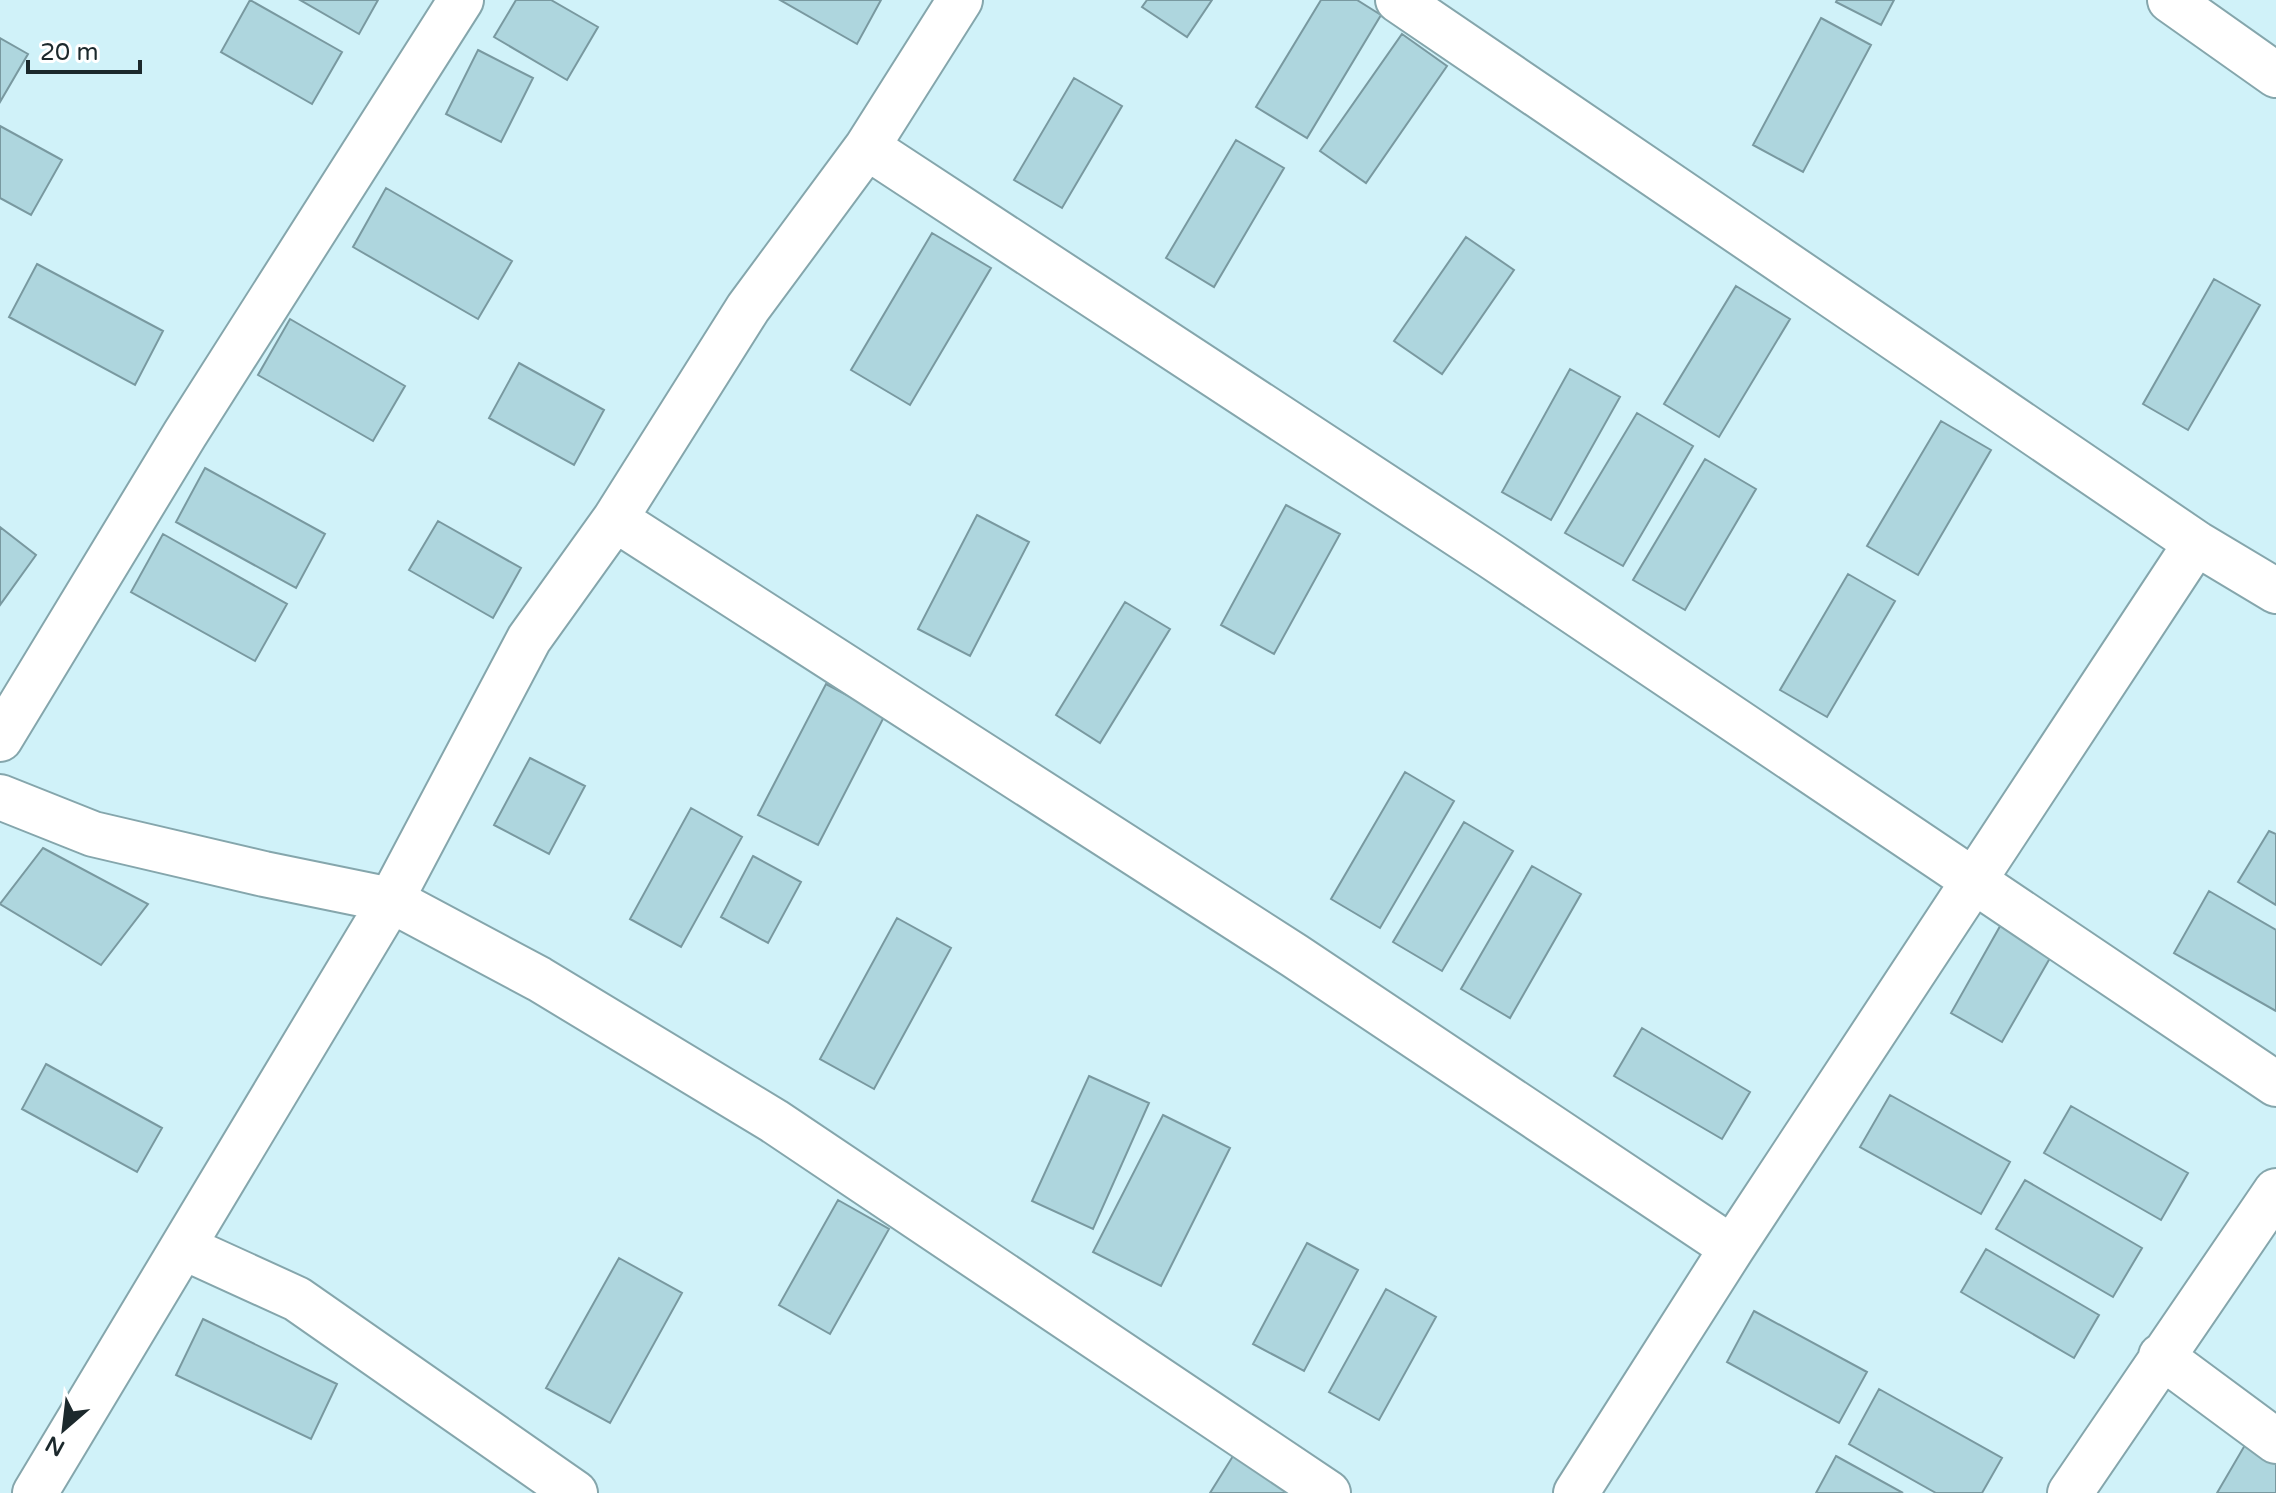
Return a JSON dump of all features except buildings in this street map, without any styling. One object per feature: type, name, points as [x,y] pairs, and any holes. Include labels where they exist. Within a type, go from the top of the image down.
[{"type":"street","points":[[0,739],[185,434],[461,0]]},
{"type":"street","points":[[35,1493],[391,900],[529,639],[615,519],[748,308],[867,147],[960,0]]},
{"type":"street","points":[[1398,0],[2196,543],[2276,591]]},
{"type":"street","points":[[2170,0],[2276,75]]},
{"type":"street","points":[[867,147],[1491,556],[2276,1084]]},
{"type":"street","points":[[615,519],[1295,956],[1732,1248]]},
{"type":"street","points":[[1576,1493],[1732,1248],[2196,543]]},
{"type":"street","points":[[0,797],[93,834],[391,900],[539,979],[774,1121],[1328,1493]]},
{"type":"street","points":[[2070,1493],[2276,1191]]},
{"type":"street","points":[[183,1247],[297,1299],[575,1493]]},
{"type":"street","points":[[2161,1356],[2276,1441]]}]
